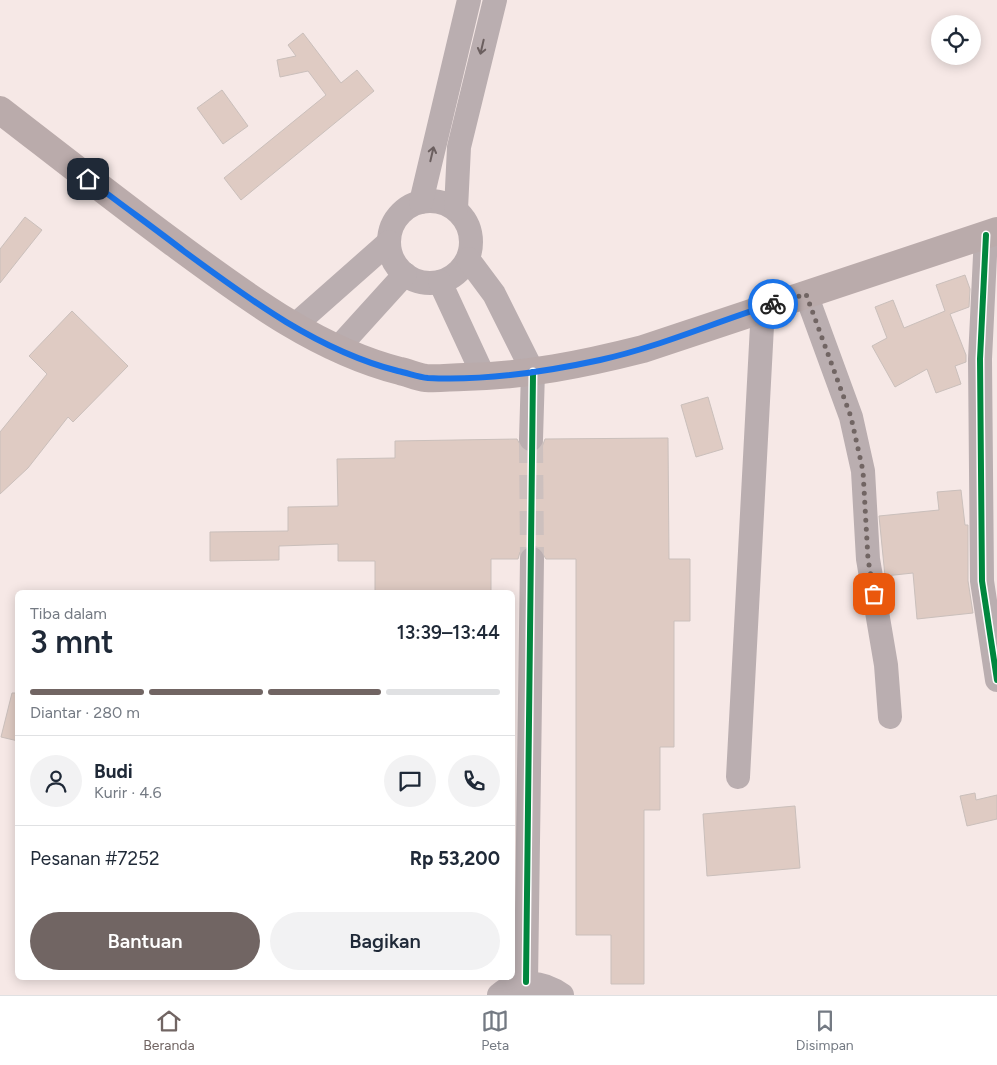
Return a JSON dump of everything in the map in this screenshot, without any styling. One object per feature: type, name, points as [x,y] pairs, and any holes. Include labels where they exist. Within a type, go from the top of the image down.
[{"type":"highway","points":[[0,110],[103,191],[244,295],[294,326],[338,349],[377,365],[426,378],[484,377],[533,372],[600,360],[643,349],[762,307],[991,233]]},
{"type":"street","points":[[421,202],[469,0]]},
{"type":"street","points":[[456,209],[459,147],[495,0]]},
{"type":"street","points":[[439,201],[456,209],[468,223],[472,241],[468,259],[457,274],[440,282],[422,282],[405,274],[393,260],[389,242],[393,224],[404,210],[421,202],[439,201]]},
{"type":"street","points":[[991,233],[980,359],[982,581],[997,680]]},
{"type":"street","points":[[294,326],[389,242]]},
{"type":"street","points":[[468,259],[494,294],[533,372],[531,439]]},
{"type":"street","points":[[338,349],[405,274]]},
{"type":"street","points":[[440,282],[484,377]]},
{"type":"street","points":[[806,294],[851,417],[863,471],[868,559],[886,665],[890,717]]},
{"type":"street","points":[[738,777],[762,307]]},
{"type":"street","points":[[526,982],[532,560]]},
{"type":"street","points":[[499,995],[506,989],[526,982],[552,987],[562,995]]},
{"type":"building","points":[[303,33],[341,83],[357,70],[374,91],[241,200],[224,178],[326,95],[308,71],[280,77],[277,60],[296,56],[288,45]]},
{"type":"building","points":[[222,90],[248,126],[223,144],[197,108]]},
{"type":"building","points":[[25,217],[42,230],[0,283],[0,249]]},
{"type":"building","points":[[965,275],[970,289],[969,307],[950,314],[966,355],[966,362],[955,366],[961,384],[936,393],[927,369],[895,387],[872,346],[887,338],[875,307],[893,300],[904,328],[945,311],[936,285]]},
{"type":"building","points":[[72,311],[128,366],[73,422],[68,417],[28,468],[0,494],[0,432],[47,374],[29,356]]},
{"type":"building","points":[[708,397],[723,449],[696,457],[681,405]]},
{"type":"building","points":[[668,438],[669,559],[690,559],[690,621],[674,621],[674,747],[660,747],[660,810],[644,810],[644,984],[611,984],[611,935],[576,935],[576,559],[546,559],[539,548],[532,545],[520,552],[518,559],[491,559],[491,590],[375,590],[375,561],[338,561],[338,544],[279,546],[279,560],[210,561],[210,532],[288,531],[288,507],[338,506],[337,459],[395,458],[395,441],[517,439],[523,450],[531,453],[542,447],[545,439]]},
{"type":"building","points":[[961,490],[965,525],[968,525],[968,581],[973,613],[917,619],[913,573],[885,576],[879,516],[939,510],[937,492]]},
{"type":"building","points":[[12,693],[15,693],[15,740],[1,737]]},
{"type":"building","points":[[975,793],[976,800],[997,795],[997,819],[967,826],[960,796]]},
{"type":"building","points":[[795,806],[800,868],[707,876],[703,814]]},
{"type":"tunnel","points":[[531,439],[532,559]]},
{"type":"cycle path","points":[[986,235],[980,359],[982,581],[997,680]]},
{"type":"cycle path","points":[[526,982],[533,372]]},
{"type":"way so far","points":[[773,304],[806,294],[851,417],[863,471],[868,559],[874,594]]},
{"type":"route","points":[[88,179],[244,295],[294,326],[338,349],[377,365],[426,378],[484,377],[533,372],[600,360],[643,349],[773,304]]}]
